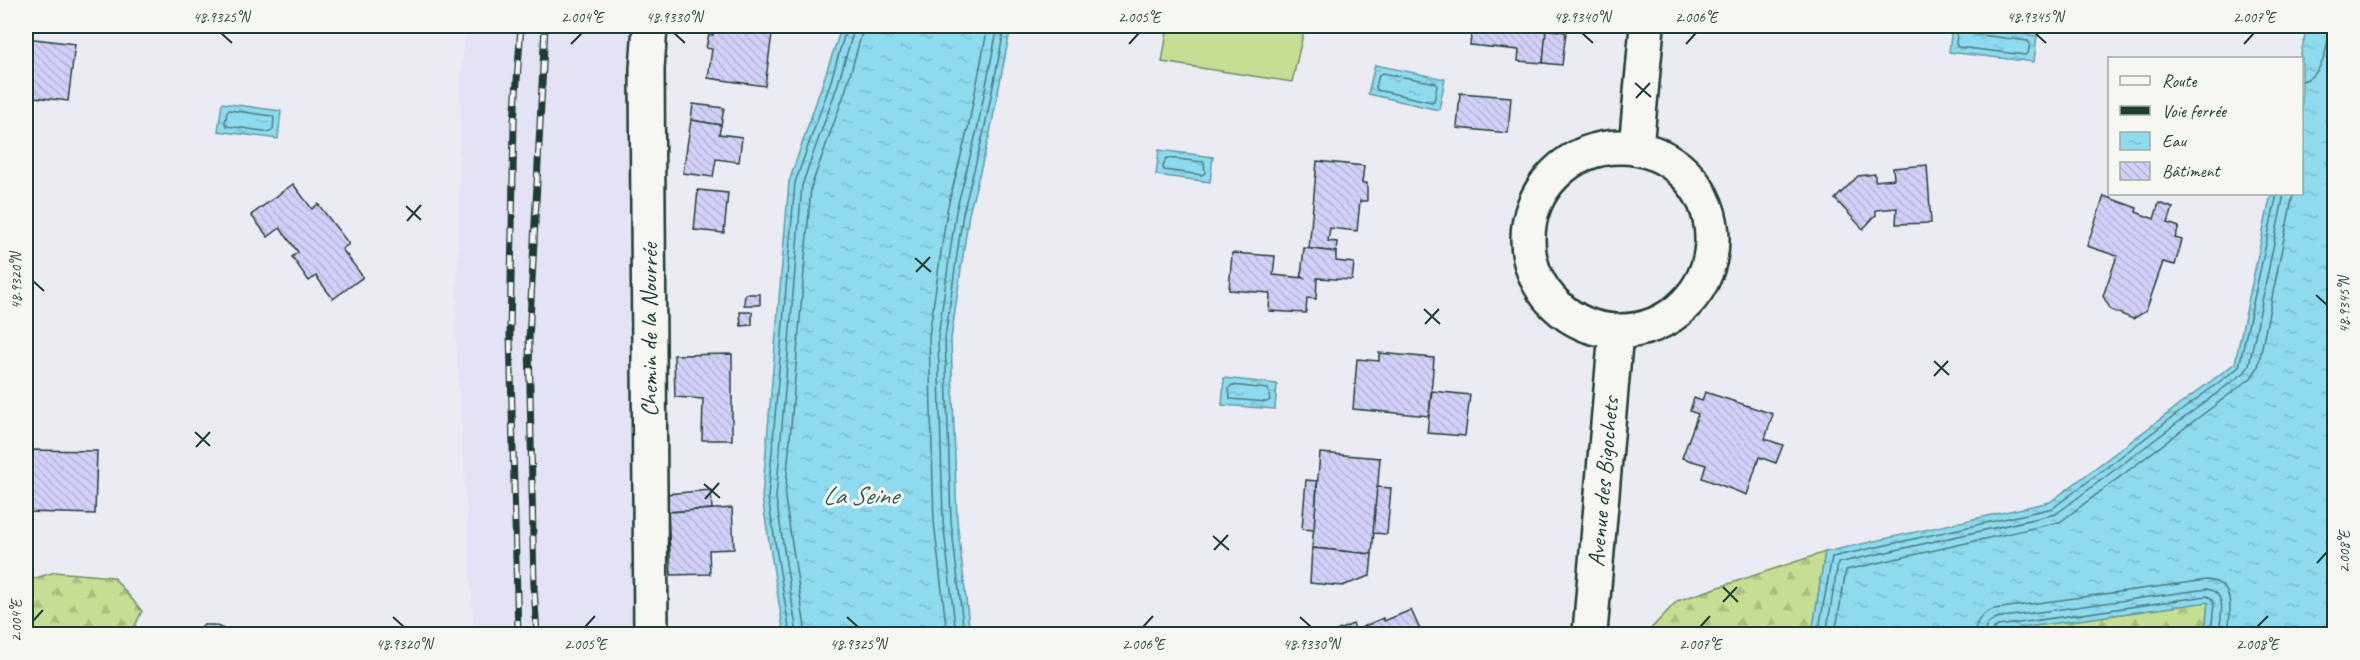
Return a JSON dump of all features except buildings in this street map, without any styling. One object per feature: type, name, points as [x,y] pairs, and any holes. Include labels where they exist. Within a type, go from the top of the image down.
[{"type":"street","name":"Chemin de la Nourrée","points":[[650,26],[647,81],[651,634]]},
{"type":"street","points":[[1636,148],[1647,26]]},
{"type":"street","points":[[1606,148],[1636,148],[1665,158],[1690,178],[1706,204],[1713,235],[1709,265],[1696,293],[1674,315],[1647,329],[1616,332],[1586,326],[1560,310],[1540,287],[1529,259],[1527,229],[1535,200],[1552,175],[1577,156],[1606,148]]},
{"type":"street","name":"Avenue des Bigochets","points":[[1590,632],[1616,332]]},
{"type":"shaded area","points":[[465,26],[643,26],[637,634],[474,634],[456,340],[461,74]]},
{"type":"green space","points":[[1168,26],[1305,26],[1292,82],[1162,62]]},
{"type":"green space","points":[[1825,552],[1812,634],[1646,634],[1677,601]]},
{"type":"green space","points":[[55,572],[113,577],[142,611],[131,634],[26,634],[26,581]]},
{"type":"green space","points":[[2208,602],[2205,634],[1977,634]]},
{"type":"water","name":"La Seine","points":[[842,26],[1011,26],[990,133],[969,214],[951,339],[957,520],[970,634],[784,634],[762,498],[789,182]]},
{"type":"water","points":[[1952,26],[2037,36],[2034,62],[1949,52]]},
{"type":"water","points":[[2307,26],[2334,26],[2334,634],[2205,634],[2208,602],[1977,634],[1812,634],[1825,552],[2050,502],[2235,363],[2271,195],[2303,195],[2303,57],[2300,57]]},
{"type":"water","points":[[1375,65],[1445,79],[1439,110],[1368,94]]},
{"type":"water","points":[[222,103],[281,111],[278,139],[218,131]]},
{"type":"water","points":[[1159,150],[1213,157],[1210,182],[1156,175]]},
{"type":"water","points":[[1224,378],[1277,384],[1275,409],[1222,405]]},
{"type":"railway","points":[[518,634],[510,335],[514,122],[521,26]]},
{"type":"railway","points":[[537,634],[529,340],[545,26]]}]
